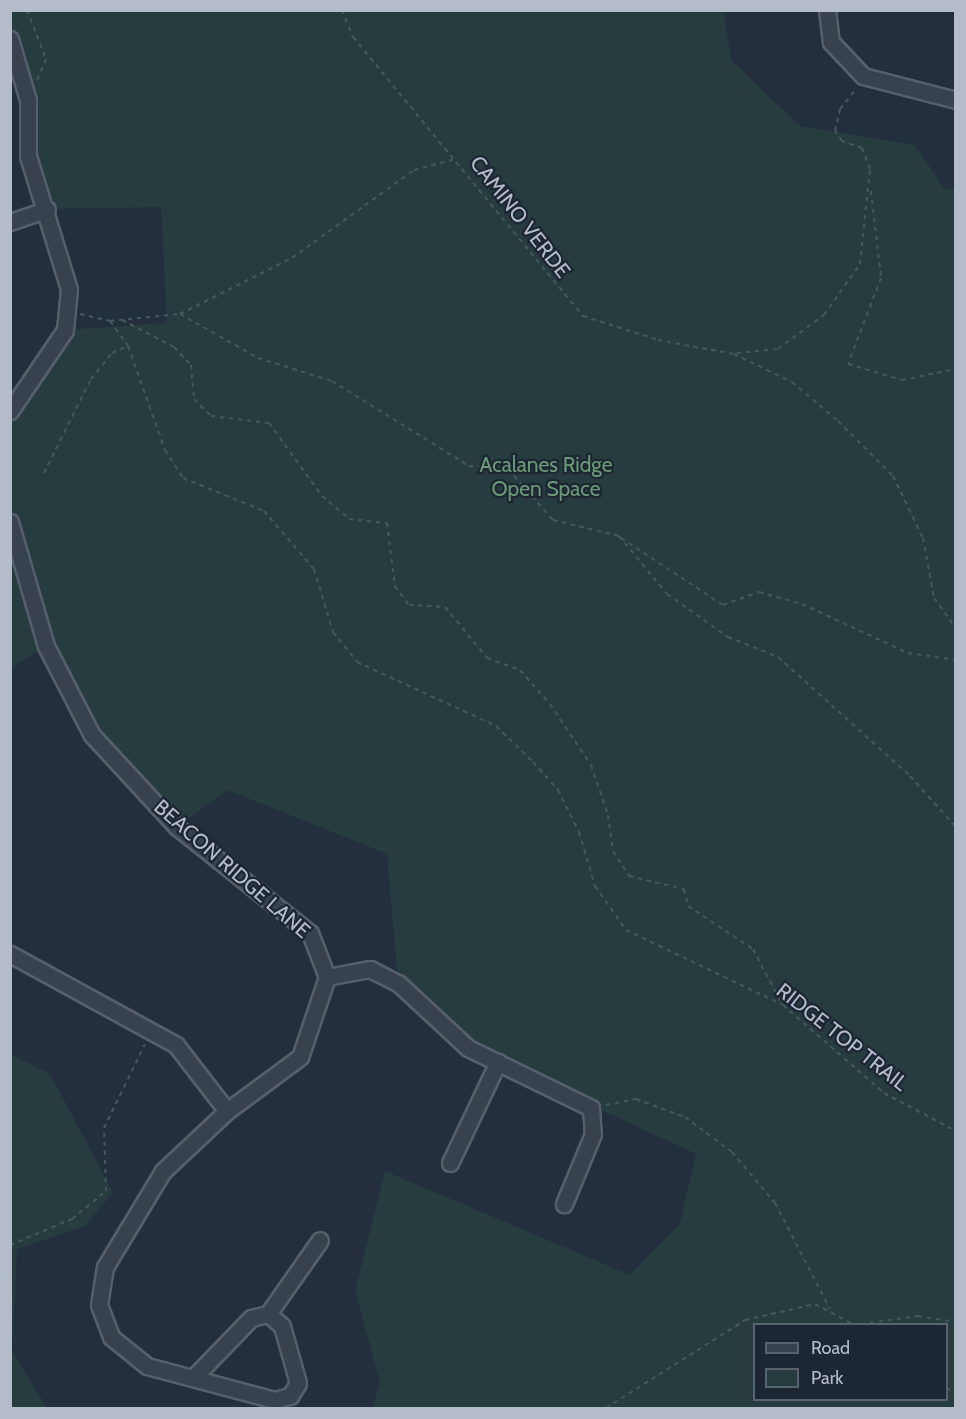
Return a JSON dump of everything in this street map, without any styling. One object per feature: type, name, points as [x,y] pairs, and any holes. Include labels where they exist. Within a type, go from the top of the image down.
[{"type":"street","points":[[827,10],[831,42],[863,76],[956,100]]},
{"type":"street","points":[[10,39],[15,70],[28,100],[28,156],[64,265],[68,311],[65,330],[10,411]]},
{"type":"street","points":[[10,222],[47,209]]},
{"type":"street","name":"BEACON RIDGE LANE","points":[[10,522],[46,646],[92,735],[177,827],[310,933],[327,977]]},
{"type":"street","points":[[10,954],[153,1029],[176,1045],[227,1111]]},
{"type":"street","points":[[268,1314],[282,1326],[297,1369],[298,1383],[290,1396],[275,1400],[196,1375],[147,1366],[111,1337],[99,1305],[105,1267],[163,1171],[227,1111],[300,1057],[327,977],[370,969],[389,978],[468,1048],[591,1108],[593,1134],[564,1204]]},
{"type":"street","points":[[450,1163],[498,1062]]},
{"type":"street","points":[[196,1375],[251,1318],[268,1314],[320,1240]]},
{"type":"path","points":[[27,10],[46,59],[28,100]]},
{"type":"path","name":"CAMINO VERDE","points":[[342,10],[353,37],[456,159],[583,316],[658,340],[734,354],[792,382],[893,476],[923,538],[934,598],[956,628]]},
{"type":"path","name":"CAMINO VERDE","points":[[734,354],[778,349],[824,315],[860,264],[870,182],[862,148],[842,141],[835,131],[840,109],[863,76]]},
{"type":"path","points":[[68,311],[110,321],[180,314],[292,258],[414,170],[456,159]]},
{"type":"path","points":[[870,182],[881,278],[848,364],[902,380],[956,369]]},
{"type":"path","points":[[180,314],[258,358],[332,381],[469,466],[508,469],[554,520],[619,536],[723,605],[759,592],[802,604],[908,653],[956,660]]},
{"type":"path","points":[[122,320],[174,347],[191,365],[194,399],[211,416],[269,423],[322,496],[349,519],[387,523],[395,586],[409,605],[445,607],[487,658],[520,670],[550,704],[591,765],[608,815],[613,851],[628,876],[684,889],[687,906],[753,949],[783,1005]]},
{"type":"path","name":"RIDGE TOP TRAIL","points":[[110,321],[128,346],[165,450],[183,478],[264,511],[272,519],[314,568],[333,632],[357,662],[496,726],[533,762],[558,790],[579,832],[595,886],[626,930],[783,1005],[884,1093],[956,1131]]},
{"type":"path","points":[[44,474],[92,379],[112,353],[128,346]]},
{"type":"path","points":[[619,536],[668,594],[728,637],[786,664],[910,776],[956,827]]},
{"type":"path","points":[[10,1245],[72,1219],[106,1191],[104,1128],[153,1029]]},
{"type":"path","points":[[591,1108],[636,1099],[685,1117],[732,1152],[775,1203],[830,1309]]},
{"type":"path","points":[[606,1408],[745,1320],[815,1304],[830,1309],[851,1323]]},
{"type":"path","points":[[868,1323],[918,1316],[956,1322]]},
{"type":"green space","name":"Acalanes Ridge Open Space","points":[[11,11],[724,11],[731,60],[800,126],[915,145],[944,188],[956,190],[955,1408],[372,1408],[380,1382],[355,1291],[385,1171],[630,1275],[680,1223],[696,1154],[468,1048],[398,983],[387,854],[227,790],[177,827],[92,735],[46,646],[11,668],[11,411],[65,330],[167,323],[161,207],[47,209],[11,39]]},
{"type":"green space","points":[[10,1054],[50,1074],[113,1192],[85,1226],[17,1249],[12,1351],[47,1408],[11,1408]]}]
